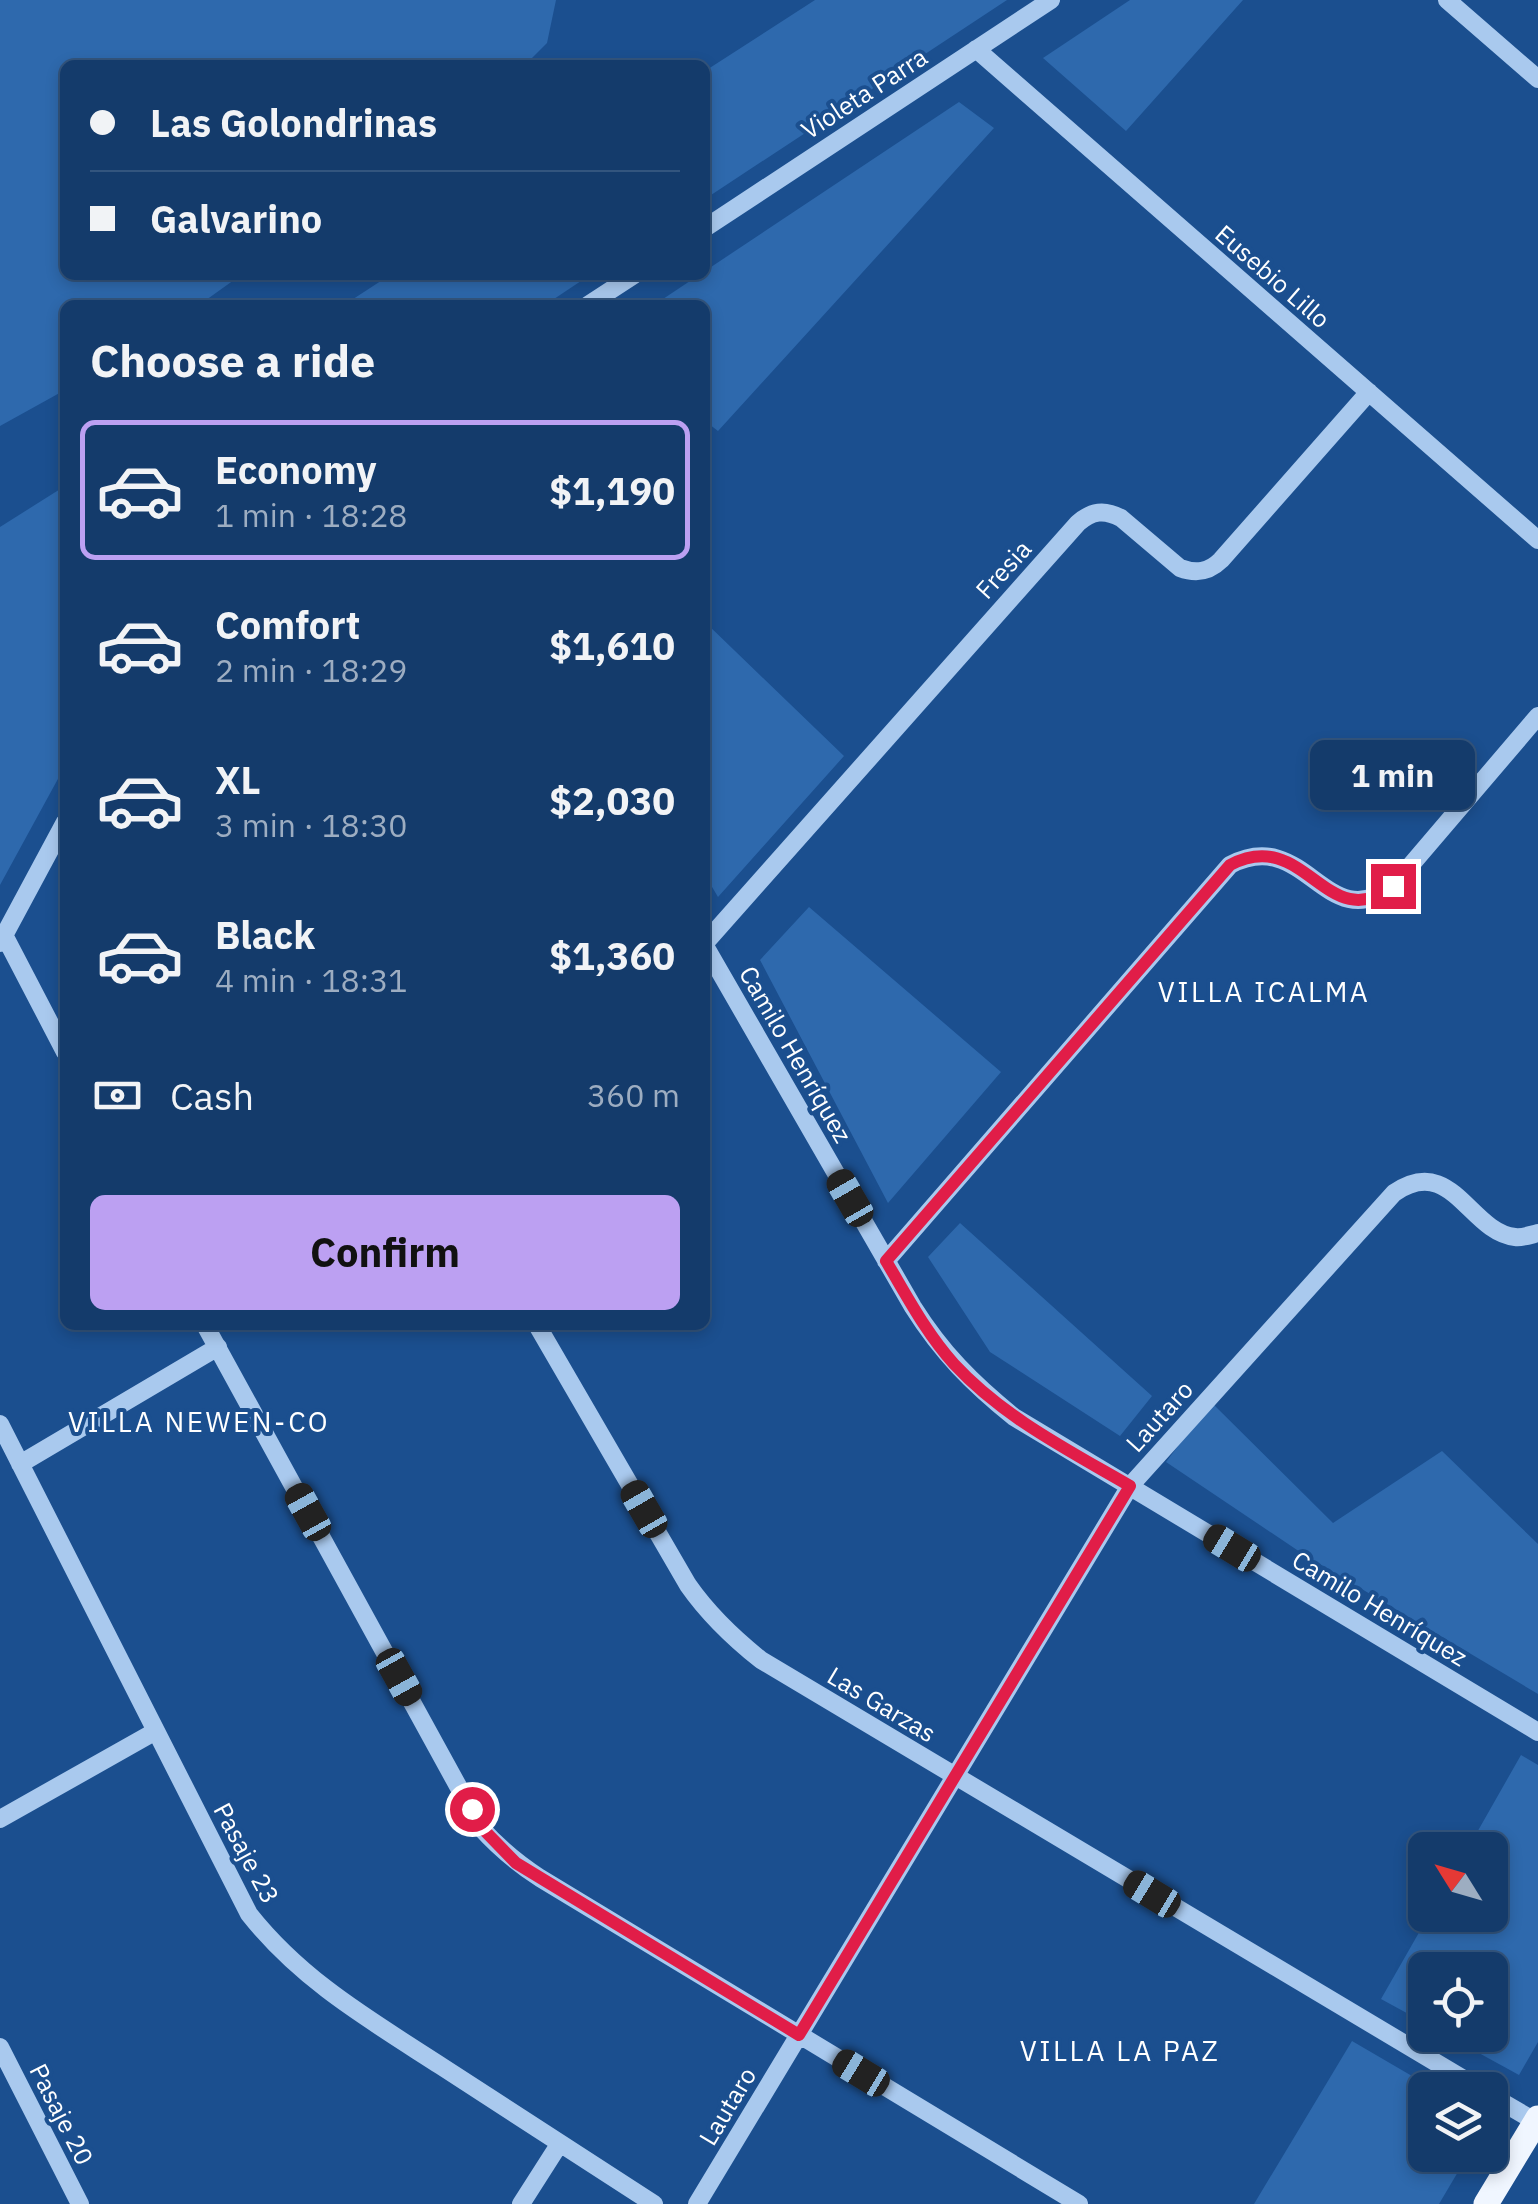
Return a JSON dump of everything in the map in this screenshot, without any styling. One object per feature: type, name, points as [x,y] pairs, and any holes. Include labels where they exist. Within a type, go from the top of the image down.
[{"type":"main road","points":[[1486,2204],[1537,2121]]},
{"type":"street","name":"Violeta Parra","points":[[710,225],[1052,0]]},
{"type":"street","points":[[1447,0],[1538,79]]},
{"type":"street","name":"Eusebio Lillo","points":[[976,50],[1538,540]]},
{"type":"street","points":[[596,300],[626,280]]},
{"type":"street","name":"Fresia","points":[[710,938],[1078,522],[1099,511],[1110,512],[1180,568],[1189,572],[1207,570],[1221,560],[1368,392]]},
{"type":"street","points":[[886,1261],[1230,865],[1243,858],[1270,855],[1293,865],[1340,897],[1373,899],[1393,886],[1538,716]]},
{"type":"street","points":[[60,831],[2,939],[60,1043]]},
{"type":"street","name":"Camilo Henríquez","points":[[710,953],[931,1336],[980,1390],[1014,1417],[1538,1732]]},
{"type":"street","name":"Lautaro","points":[[697,2204],[1130,1486],[1394,1192],[1405,1185],[1419,1181],[1439,1184],[1504,1235],[1524,1238],[1538,1233]]},
{"type":"street","points":[[209,1330],[482,1828],[495,1843],[540,1878],[1079,2204]]},
{"type":"street","name":"Las Garzas","points":[[540,1330],[688,1585],[716,1622],[761,1660],[1452,2072]]},
{"type":"street","points":[[20,1464],[218,1347]]},
{"type":"street","name":"Pasaje 23","points":[[0,1424],[248,1914],[282,1954],[338,1998],[654,2204]]},
{"type":"street","points":[[0,1819],[156,1731]]},
{"type":"street","name":"Pasaje 20","points":[[0,2047],[80,2204]]},
{"type":"street","points":[[1508,2105],[1537,2121]]},
{"type":"street","points":[[521,2204],[560,2144]]},
{"type":"shaded area","points":[[0,0],[556,0],[547,43],[530,60],[60,60],[60,280],[234,280],[206,300],[60,300],[60,393],[0,426]]},
{"type":"shaded area","points":[[815,0],[1007,0],[710,196],[710,68]]},
{"type":"shaded area","points":[[1130,0],[1243,0],[1126,131],[1043,58]]},
{"type":"shaded area","points":[[959,102],[994,128],[718,431],[710,425],[710,300],[662,300],[692,280],[710,280],[710,268]]},
{"type":"shaded area","points":[[382,280],[582,280],[552,300],[352,300]]},
{"type":"shaded area","points":[[60,489],[60,775],[0,885],[0,527]]},
{"type":"shaded area","points":[[710,627],[844,756],[718,897],[710,883]]},
{"type":"shaded area","points":[[809,907],[1001,1072],[888,1203],[760,960]]},
{"type":"shaded area","points":[[960,1223],[1152,1396],[1120,1436],[990,1352],[928,1257]]},
{"type":"shaded area","points":[[1211,1402],[1333,1523],[1442,1451],[1538,1544],[1538,1694],[1303,1554],[1166,1462]]},
{"type":"shaded area","points":[[1521,1755],[1538,1765],[1538,2042],[1519,2075],[1477,2052],[1508,2052],[1508,1952],[1408,1952],[1408,2014],[1381,1999],[1419,1932],[1508,1932],[1508,1832],[1477,1832]]},
{"type":"shaded area","points":[[1352,2041],[1408,2074],[1408,2172],[1458,2172],[1439,2204],[1254,2204]]},
{"type":"district","name":"VILLA ICALMA","points":[[1264,991]]},
{"type":"district","name":"VILLA NEWEN-CO","points":[[199,1421]]},
{"type":"district","name":"VILLA LA PAZ","points":[[1120,2050]]},
{"type":"route","points":[[472,1809],[482,1828],[516,1863],[799,2035],[1130,1486],[1014,1417],[980,1390],[931,1336],[886,1261],[1230,865],[1243,858],[1270,855],[1351,900],[1373,899],[1393,886]]}]
